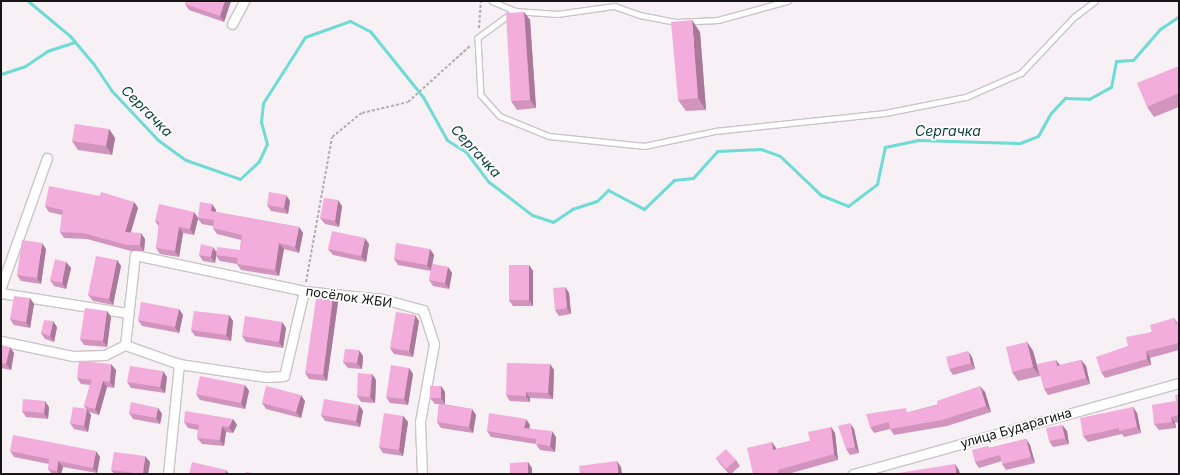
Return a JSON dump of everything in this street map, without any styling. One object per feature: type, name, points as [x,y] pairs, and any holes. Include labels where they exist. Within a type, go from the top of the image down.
[{"type":"street","points":[[232,24],[244,1]]},
{"type":"street","points":[[1,287],[47,158]]},
{"type":"street","name":"посёлок ЖБИ","points":[[127,314],[135,255],[304,291],[383,299],[423,310],[434,344],[420,422],[422,474]]},
{"type":"street","points":[[1,341],[73,356],[105,354],[125,345],[178,364],[266,377],[284,376],[304,291]]},
{"type":"street","points":[[1,293],[127,314],[125,345]]},
{"type":"street","points":[[168,474],[178,364]]},
{"type":"street","name":"улица Бударагина","points":[[853,474],[1179,383]]},
{"type":"lane","points":[[492,1],[515,11],[557,14],[614,6],[640,15],[677,22],[718,20],[787,1]]},
{"type":"lane","points":[[515,11],[478,38],[481,95],[500,116],[549,136],[644,146],[715,131],[885,112],[966,97],[1021,73],[1074,17],[1095,1]]},
{"type":"path","points":[[304,291],[332,137],[362,114],[387,109],[408,102],[427,86],[478,38],[481,1]]},
{"type":"building","points":[[186,1],[225,1],[220,16],[185,4]]},
{"type":"building","points":[[524,12],[530,100],[511,101],[506,13]]},
{"type":"building","points":[[692,20],[698,98],[678,100],[671,22]]},
{"type":"building","points":[[1179,66],[1179,93],[1147,107],[1137,83]]},
{"type":"building","points":[[75,124],[109,129],[106,146],[72,141]]},
{"type":"building","points":[[49,186],[100,196],[101,192],[134,202],[125,232],[141,233],[140,245],[127,245],[83,233],[60,232],[63,210],[45,206]]},
{"type":"building","points":[[269,192],[286,195],[284,208],[267,205]]},
{"type":"building","points":[[324,198],[338,200],[335,221],[320,218]]},
{"type":"building","points":[[200,202],[212,204],[211,211],[299,227],[295,247],[279,243],[275,270],[237,264],[238,258],[216,255],[217,247],[240,250],[242,235],[213,228],[214,220],[198,218]]},
{"type":"building","points":[[159,204],[194,212],[190,229],[179,227],[175,251],[156,248],[159,222],[155,221]]},
{"type":"building","points":[[332,231],[365,238],[361,256],[328,249]]},
{"type":"building","points":[[22,240],[42,243],[37,278],[17,275]]},
{"type":"building","points":[[396,243],[430,249],[427,265],[394,259]]},
{"type":"building","points":[[201,244],[213,247],[211,257],[199,255]]},
{"type":"building","points":[[96,256],[117,260],[109,299],[88,295]]},
{"type":"building","points":[[55,259],[66,262],[62,283],[50,280]]},
{"type":"building","points":[[432,264],[448,267],[445,283],[429,280]]},
{"type":"building","points":[[509,265],[529,265],[529,300],[509,300]]},
{"type":"building","points":[[565,287],[567,308],[555,310],[553,288]]},
{"type":"building","points":[[317,293],[333,296],[323,375],[305,373]]},
{"type":"building","points":[[14,296],[30,298],[26,322],[10,319]]},
{"type":"building","points":[[141,302],[179,309],[175,327],[138,320]]},
{"type":"building","points":[[85,308],[107,311],[103,341],[80,339]]},
{"type":"building","points":[[194,311],[229,315],[226,335],[191,330]]},
{"type":"building","points":[[396,312],[415,315],[409,351],[390,348]]},
{"type":"building","points":[[245,316],[282,322],[279,342],[242,336]]},
{"type":"building","points":[[1174,318],[1176,324],[1179,323],[1179,343],[1146,351],[1147,359],[1101,372],[1096,357],[1128,346],[1126,337],[1152,332],[1150,325]]},
{"type":"building","points":[[44,320],[53,321],[50,336],[41,333]]},
{"type":"building","points":[[1027,342],[1033,367],[1012,372],[1006,347]]},
{"type":"building","points":[[1,345],[10,347],[6,364],[1,363]]},
{"type":"building","points":[[345,349],[359,350],[357,363],[343,362]]},
{"type":"building","points":[[968,351],[971,363],[949,369],[946,357]]},
{"type":"building","points":[[1056,360],[1057,366],[1081,360],[1086,378],[1044,389],[1037,364]]},
{"type":"building","points":[[79,361],[111,364],[110,382],[103,381],[95,409],[84,406],[92,380],[77,378]]},
{"type":"building","points":[[507,363],[550,364],[548,393],[526,392],[526,396],[506,395]]},
{"type":"building","points":[[391,365],[409,368],[404,399],[386,397]]},
{"type":"building","points":[[130,366],[163,371],[160,387],[127,382]]},
{"type":"building","points":[[358,373],[372,374],[370,397],[357,396]]},
{"type":"building","points":[[200,376],[245,385],[241,403],[196,394]]},
{"type":"building","points":[[266,386],[301,395],[296,412],[262,403]]},
{"type":"building","points":[[430,386],[441,386],[441,398],[430,398]]},
{"type":"building","points":[[980,386],[986,406],[942,420],[890,429],[889,422],[870,427],[866,414],[906,408],[907,413],[938,405],[937,401]]},
{"type":"building","points":[[1179,394],[1179,415],[1171,417],[1172,422],[1154,424],[1152,405],[1176,401],[1175,395]]},
{"type":"building","points":[[23,399],[45,401],[44,413],[22,411]]},
{"type":"building","points":[[324,399],[359,405],[356,421],[321,415]]},
{"type":"building","points":[[131,402],[158,408],[156,418],[129,413]]},
{"type":"building","points":[[439,404],[472,409],[469,427],[437,422]]},
{"type":"building","points":[[73,407],[87,409],[84,426],[70,423]]},
{"type":"building","points":[[1133,407],[1137,427],[1119,431],[1119,428],[1083,436],[1080,418]]},
{"type":"building","points":[[185,411],[233,419],[229,427],[222,426],[220,440],[197,438],[199,425],[184,422]]},
{"type":"building","points":[[384,413],[403,416],[399,450],[379,447]]},
{"type":"building","points":[[489,413],[526,419],[524,428],[552,431],[550,446],[536,444],[536,439],[487,431]]},
{"type":"building","points":[[850,423],[855,447],[846,449],[838,426]]},
{"type":"building","points":[[1062,425],[1065,438],[1049,441],[1046,428]]},
{"type":"building","points":[[831,427],[834,454],[778,470],[778,473],[776,474],[753,474],[747,448],[772,442],[773,450],[810,441],[808,432]]},
{"type":"building","points":[[13,435],[96,451],[93,468],[58,461],[57,471],[48,469],[49,459],[10,451]]},
{"type":"building","points":[[1026,439],[1031,457],[1002,464],[1000,455],[975,462],[972,450],[988,446],[989,448]]},
{"type":"building","points":[[726,449],[736,460],[726,469],[716,458]]},
{"type":"building","points":[[114,452],[145,456],[143,474],[111,470]]},
{"type":"building","points":[[617,461],[618,474],[580,474],[579,466]]},
{"type":"building","points":[[192,462],[226,470],[225,474],[189,474]]},
{"type":"building","points":[[528,462],[528,474],[510,474],[510,463]]},
{"type":"building","points":[[955,464],[956,474],[892,474]]},
{"type":"building","points":[[246,472],[257,474],[245,474]]},
{"type":"waterway","name":"Сергачка","points":[[28,1],[70,36],[93,63],[111,90],[158,140],[186,160],[240,179],[259,161],[267,144],[261,122],[263,103],[305,37],[350,21],[370,31],[423,97],[447,140],[466,152],[489,182],[532,215],[553,222],[572,209],[597,201],[608,190],[644,209],[674,180],[693,178],[717,151],[761,149],[780,156],[821,195],[848,206],[877,184],[885,147],[918,140],[1020,143],[1038,136],[1051,113],[1065,98],[1089,99],[1111,87],[1116,61],[1133,60],[1160,29],[1179,16]]},
{"type":"waterway","points":[[1,74],[25,66],[47,51],[75,42]]}]
